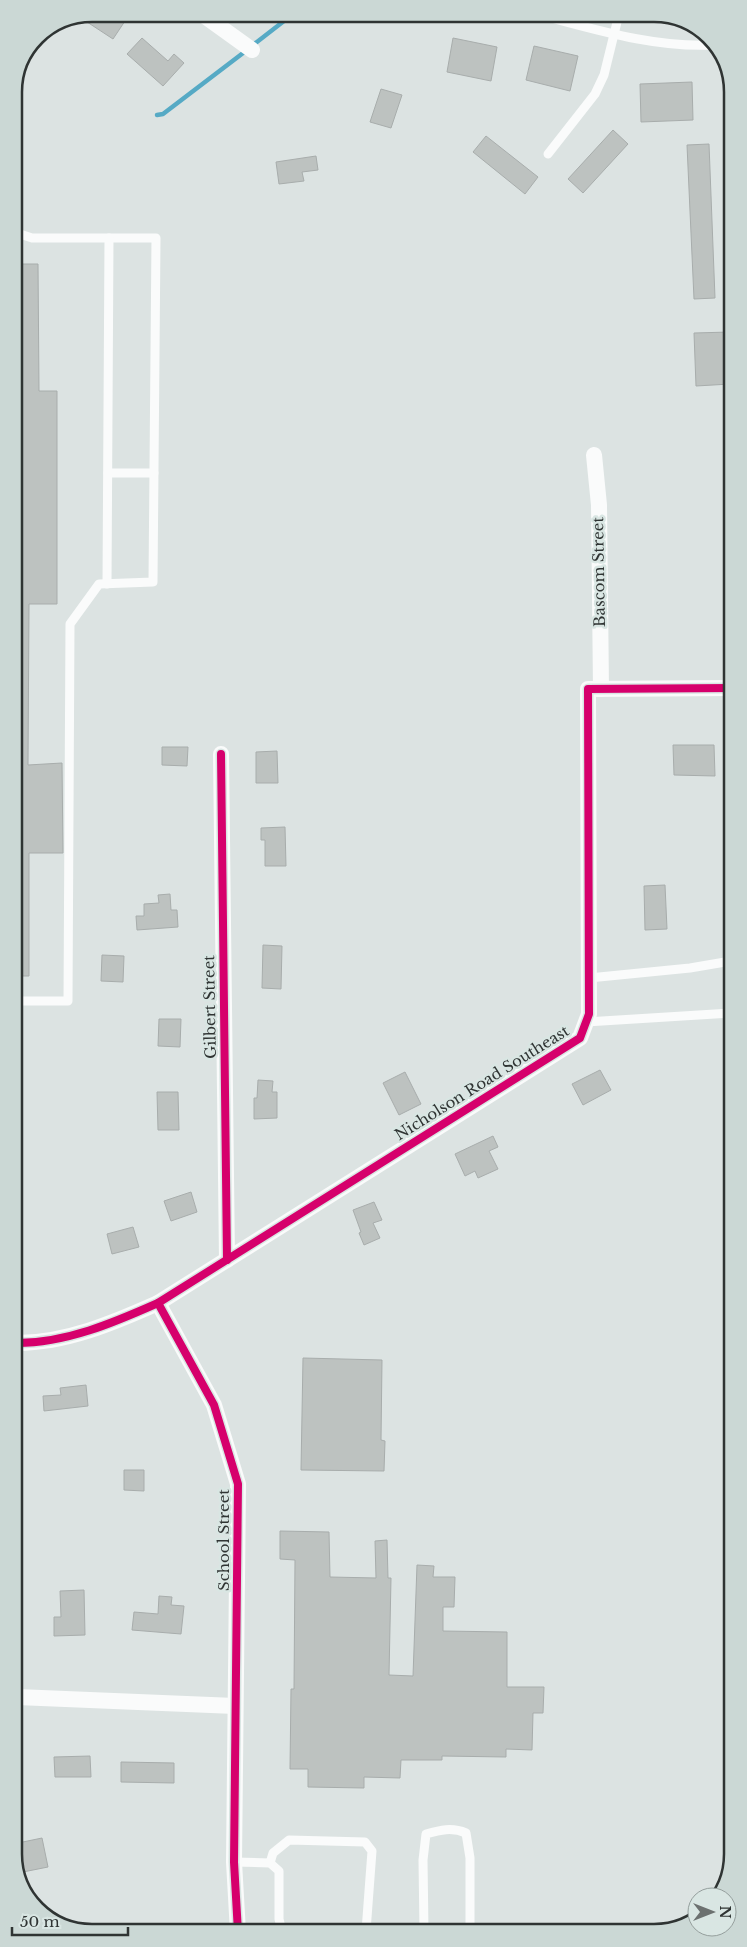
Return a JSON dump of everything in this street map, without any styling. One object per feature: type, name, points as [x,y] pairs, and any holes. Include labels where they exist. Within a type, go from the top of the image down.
[{"type":"street","points":[[213,22],[252,50]]},
{"type":"street","name":"Bascom Street","points":[[594,455],[598,505],[601,689]]},
{"type":"street","points":[[601,689],[724,688]]},
{"type":"street","name":"Nicholson Road Southeast","points":[[22,1342],[67,1337],[115,1322],[158,1303],[580,1038],[589,1014],[588,689],[601,689]]},
{"type":"street","name":"Gilbert Street","points":[[221,754],[227,1260]]},
{"type":"street","name":"School Street","points":[[158,1303],[214,1405],[238,1484],[234,1862],[238,1924]]},
{"type":"street","points":[[22,1697],[235,1706]]},
{"type":"lane","points":[[571,23],[615,34],[675,45],[706,45]]},
{"type":"lane","points":[[548,154],[596,94],[604,75],[617,23]]},
{"type":"lane","points":[[22,1001],[68,1001],[70,624],[99,584],[153,582],[156,238],[32,238],[23,235]]},
{"type":"lane","points":[[107,584],[109,238]]},
{"type":"lane","points":[[108,473],[154,473]]},
{"type":"lane","points":[[589,978],[690,968],[724,962]]},
{"type":"lane","points":[[586,1022],[724,1013]]},
{"type":"lane","points":[[424,1924],[423,1860],[426,1834],[440,1830],[457,1829],[466,1834],[470,1858],[470,1924]]},
{"type":"lane","points":[[270,1863],[273,1853],[289,1840],[365,1842],[372,1851],[367,1924]]},
{"type":"lane","points":[[234,1862],[270,1863],[279,1871],[280,1924]]},
{"type":"building","points":[[124,22],[113,39],[88,23]]},
{"type":"building","points":[[142,38],[168,61],[174,54],[184,63],[163,86],[127,54]]},
{"type":"building","points":[[453,38],[497,47],[491,81],[447,72]]},
{"type":"building","points":[[534,46],[578,56],[570,91],[526,80]]},
{"type":"building","points":[[692,82],[693,120],[641,122],[640,84]]},
{"type":"building","points":[[381,89],[402,95],[391,128],[370,122]]},
{"type":"building","points":[[613,130],[628,144],[583,193],[568,179]]},
{"type":"building","points":[[486,136],[538,177],[525,194],[473,152]]},
{"type":"building","points":[[709,144],[715,298],[694,299],[687,145]]},
{"type":"building","points":[[316,156],[318,170],[302,172],[304,181],[279,184],[276,162]]},
{"type":"building","points":[[23,264],[38,264],[39,391],[57,391],[57,604],[29,604],[28,765],[62,763],[63,853],[29,853],[29,976],[22,976]]},
{"type":"building","points":[[724,332],[724,384],[696,386],[694,333]]},
{"type":"building","points":[[673,745],[714,745],[715,776],[674,775]]},
{"type":"building","points":[[162,747],[188,747],[187,766],[162,765]]},
{"type":"building","points":[[277,751],[278,783],[256,783],[256,752]]},
{"type":"building","points":[[285,827],[286,866],[265,866],[265,840],[261,840],[261,828]]},
{"type":"building","points":[[665,885],[667,929],[645,930],[644,886]]},
{"type":"building","points":[[170,894],[171,910],[177,910],[178,927],[137,930],[136,916],[144,916],[144,904],[159,903],[158,895]]},
{"type":"building","points":[[263,945],[282,946],[281,989],[262,988]]},
{"type":"building","points":[[102,955],[124,956],[123,982],[101,981]]},
{"type":"building","points":[[159,1019],[181,1019],[180,1047],[158,1046]]},
{"type":"building","points":[[600,1070],[611,1090],[583,1105],[572,1084]]},
{"type":"building","points":[[405,1072],[421,1104],[399,1115],[383,1083]]},
{"type":"building","points":[[258,1080],[273,1081],[272,1092],[277,1092],[277,1118],[254,1119],[254,1098],[257,1098]]},
{"type":"building","points":[[157,1092],[178,1092],[179,1130],[158,1130]]},
{"type":"building","points":[[493,1136],[498,1147],[489,1151],[498,1169],[478,1178],[475,1171],[465,1176],[455,1154]]},
{"type":"building","points":[[191,1192],[197,1212],[171,1221],[164,1201]]},
{"type":"building","points":[[374,1202],[382,1220],[373,1223],[380,1238],[364,1245],[353,1210]]},
{"type":"building","points":[[133,1227],[139,1247],[112,1254],[107,1234]]},
{"type":"building","points":[[303,1358],[382,1360],[381,1440],[385,1441],[384,1471],[301,1470]]},
{"type":"building","points":[[86,1385],[88,1406],[44,1411],[43,1396],[61,1395],[60,1388]]},
{"type":"building","points":[[124,1470],[144,1470],[144,1491],[124,1490]]},
{"type":"building","points":[[280,1531],[329,1532],[330,1577],[376,1578],[375,1541],[387,1540],[388,1578],[391,1578],[389,1675],[413,1676],[417,1565],[434,1566],[433,1577],[455,1577],[454,1607],[443,1607],[443,1631],[507,1632],[507,1687],[544,1687],[543,1713],[533,1713],[532,1750],[506,1749],[506,1757],[442,1756],[442,1760],[401,1760],[400,1778],[364,1777],[364,1788],[308,1787],[308,1769],[290,1769],[291,1689],[294,1689],[295,1560],[280,1559]]},
{"type":"building","points":[[84,1590],[85,1635],[54,1636],[54,1617],[61,1617],[60,1591]]},
{"type":"building","points":[[159,1596],[172,1597],[171,1605],[184,1606],[181,1634],[132,1630],[134,1612],[158,1614]]},
{"type":"building","points":[[90,1756],[91,1777],[55,1777],[54,1757]]},
{"type":"building","points":[[121,1762],[174,1763],[174,1783],[121,1782]]},
{"type":"building","points":[[42,1838],[48,1867],[25,1872],[22,1842]]},
{"type":"waterway","points":[[253,45],[282,22]]},
{"type":"waterway","points":[[157,115],[163,114],[247,50]]},
{"type":"cycle path","points":[[22,1343],[53,1340],[71,1336],[124,1318],[158,1303],[580,1038],[589,1014],[588,689],[724,688]]},
{"type":"cycle path","points":[[221,754],[227,1260]]},
{"type":"cycle path","points":[[158,1303],[214,1405],[238,1484],[234,1862],[238,1924]]}]
